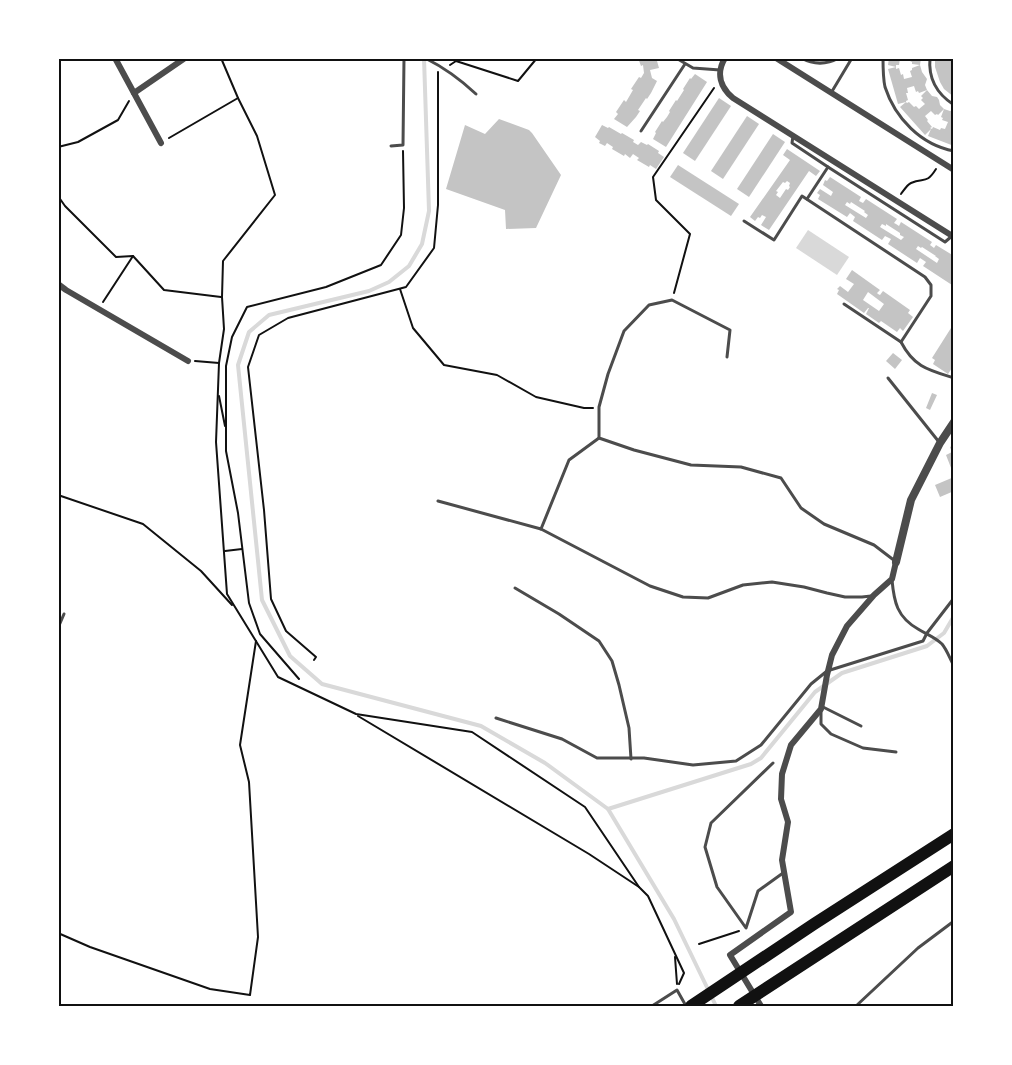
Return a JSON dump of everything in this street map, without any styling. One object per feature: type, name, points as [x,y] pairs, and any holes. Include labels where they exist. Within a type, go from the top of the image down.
[{"type":"highway","points":[[691,1006],[954,834]]},
{"type":"highway","points":[[741,1006],[759,1001],[830,948],[954,866]]},
{"type":"street","points":[[115,58],[161,143]]},
{"type":"street","points":[[134,93],[185,58]]},
{"type":"street","points":[[725,58],[720,70],[722,83],[732,98],[953,237]]},
{"type":"street","points":[[776,58],[954,170]]},
{"type":"street","points":[[58,284],[188,361]]},
{"type":"street","points":[[759,1001],[730,955],[791,912],[782,860],[788,822],[781,799],[782,774],[791,745],[821,708],[832,655],[847,626],[874,595],[892,579],[911,500],[940,443],[954,422]]},
{"type":"lane","points":[[391,146],[403,145],[404,58]]},
{"type":"lane","points":[[425,58],[446,69],[476,94]]},
{"type":"lane","points":[[676,58],[693,68],[720,70]]},
{"type":"lane","points":[[801,58],[817,64],[839,58]]},
{"type":"lane","points":[[831,93],[852,58]]},
{"type":"lane","points":[[883,58],[885,86],[897,112],[916,134],[942,149],[954,151]]},
{"type":"lane","points":[[930,58],[934,85],[946,100],[954,105]]},
{"type":"lane","points":[[641,131],[685,64]]},
{"type":"lane","points":[[793,136],[792,143],[945,242],[953,237]]},
{"type":"lane","points":[[807,199],[828,167]]},
{"type":"lane","points":[[744,221],[774,240],[802,196],[926,277],[932,285],[931,296],[902,342]]},
{"type":"lane","points":[[599,438],[599,407],[624,331],[649,305],[672,300],[730,330],[727,357]]},
{"type":"lane","points":[[844,304],[902,342],[907,354],[916,363],[927,370],[954,378]]},
{"type":"lane","points":[[888,378],[940,443]]},
{"type":"lane","points":[[541,529],[569,460],[599,438]]},
{"type":"lane","points":[[599,438],[691,465],[741,467],[781,478],[801,508],[824,524],[874,545],[896,562]]},
{"type":"lane","points":[[438,501],[541,529],[650,586],[683,597],[708,598],[743,585],[772,582],[845,597],[874,595]]},
{"type":"lane","points":[[892,579],[893,598],[900,615],[942,645],[954,666]]},
{"type":"lane","points":[[515,588],[599,641],[612,661],[620,685],[629,728],[631,759]]},
{"type":"lane","points":[[496,718],[562,739],[597,758],[644,758],[693,765],[736,761],[761,745],[811,684],[827,673],[923,641],[954,598]]},
{"type":"lane","points":[[58,628],[64,614]]},
{"type":"lane","points":[[861,726],[821,708],[821,724],[831,734],[863,748],[896,752]]},
{"type":"lane","points":[[746,928],[717,887],[705,847],[711,823],[773,763]]},
{"type":"lane","points":[[746,928],[758,891],[783,872]]},
{"type":"lane","points":[[856,1006],[918,948],[954,921]]},
{"type":"lane","points":[[652,1006],[677,990],[686,1006]]},
{"type":"path","points":[[221,58],[257,136],[275,195],[223,261],[224,329],[219,363],[216,442],[227,594],[278,678],[356,714],[589,854],[639,887]]},
{"type":"path","points":[[446,69],[456,61],[518,81],[537,58]]},
{"type":"path","points":[[314,660],[316,657],[286,631],[272,598],[248,367],[259,335],[288,318],[406,287],[434,248],[438,205],[438,65]]},
{"type":"path","points":[[672,300],[690,234],[656,200],[653,177],[714,87],[722,83]]},
{"type":"path","points":[[58,147],[78,142],[118,120],[134,93]]},
{"type":"path","points":[[161,143],[238,98]]},
{"type":"path","points":[[299,680],[260,634],[249,603],[238,513],[226,452],[226,366],[232,337],[248,307],[326,287],[381,265],[401,235],[406,208],[403,145]]},
{"type":"path","points":[[896,201],[909,184],[925,180],[940,162]]},
{"type":"path","points":[[58,196],[116,257],[134,256]]},
{"type":"path","points":[[433,206],[438,205]]},
{"type":"path","points":[[134,256],[164,290],[222,297]]},
{"type":"path","points":[[99,309],[134,256]]},
{"type":"path","points":[[400,289],[413,328],[444,365],[497,375],[536,397],[584,408],[599,407]]},
{"type":"path","points":[[188,361],[219,363]]},
{"type":"path","points":[[218,390],[226,433]]},
{"type":"path","points":[[58,495],[142,524],[201,571],[237,610]]},
{"type":"path","points":[[225,551],[242,549]]},
{"type":"path","points":[[58,933],[90,947],[210,988],[250,995],[258,937],[249,782],[240,745],[256,642]]},
{"type":"path","points":[[356,714],[472,732],[585,807],[639,887],[648,896],[684,973],[677,990]]},
{"type":"path","points":[[699,944],[746,928]]},
{"type":"path","points":[[675,954],[677,990]]},
{"type":"shaded area","points":[[808,230],[849,257],[837,275],[796,248]]},
{"type":"building","points":[[638,58],[658,58],[659,68],[650,70],[652,78],[657,81],[638,110],[640,111],[627,127],[614,119],[618,114],[616,112],[633,90],[631,89],[644,73],[643,65],[641,66]]},
{"type":"building","points":[[889,58],[900,58],[899,65],[896,67],[888,65]]},
{"type":"building","points":[[910,58],[921,58],[920,65],[912,64]]},
{"type":"building","points":[[935,58],[954,58],[954,97],[944,89],[940,82],[935,67]]},
{"type":"building","points":[[920,65],[927,79],[925,85],[927,90],[919,93],[916,92],[914,86],[907,88],[908,100],[898,104],[888,69],[899,68],[904,79],[912,77],[910,71],[912,68]]},
{"type":"building","points":[[695,74],[707,82],[666,147],[653,139],[655,132],[667,117],[690,78]]},
{"type":"building","points":[[927,90],[932,96],[937,97],[944,109],[954,110],[954,146],[928,136],[931,129],[925,135],[900,107],[906,102],[919,109],[925,104],[921,96]],"holes":[[[944,109],[941,117],[942,120],[948,122],[945,129],[930,128],[932,127],[925,116],[931,111],[938,115]]]},
{"type":"building","points":[[719,98],[731,106],[695,161],[683,153]]},
{"type":"building","points":[[747,116],[759,124],[723,179],[711,171]]},
{"type":"building","points":[[499,119],[529,130],[561,175],[536,228],[506,229],[505,210],[446,189],[465,125],[485,134]]},
{"type":"building","points":[[602,125],[622,133],[638,145],[641,142],[648,144],[664,157],[656,169],[637,160],[639,158],[633,154],[630,158],[625,154],[624,156],[607,143],[605,146],[599,143],[600,141],[595,137]]},
{"type":"building","points":[[773,134],[785,142],[749,197],[737,189]]},
{"type":"building","points":[[787,149],[820,171],[816,176],[809,171],[769,230],[761,225],[766,217],[762,215],[755,221],[750,217],[790,160],[783,155]],"holes":[[[783,182],[790,183],[790,187],[780,198],[776,195],[778,192],[776,191]]]},
{"type":"building","points":[[678,165],[739,204],[731,216],[670,177]]},
{"type":"building","points":[[830,177],[861,197],[859,201],[863,203],[866,199],[897,219],[894,223],[899,226],[901,222],[932,242],[930,245],[934,248],[936,245],[954,256],[954,268],[951,271],[954,273],[952,285],[923,266],[926,262],[920,258],[917,263],[888,244],[891,239],[885,236],[882,240],[853,221],[855,217],[850,213],[847,217],[818,199],[820,195],[817,193],[820,189],[831,196],[833,192],[823,185],[825,180],[827,181]],"holes":[[[847,202],[865,211],[868,215],[866,218],[845,205]],[[886,224],[904,237],[901,240],[880,227]],[[918,246],[922,247],[936,256],[939,259],[937,263],[916,249]]]},
{"type":"building","points":[[852,270],[880,290],[878,294],[880,295],[883,291],[910,310],[908,313],[913,317],[903,331],[900,328],[897,332],[881,321],[879,323],[866,314],[869,308],[864,313],[837,294],[840,286],[848,292],[854,284],[846,279]],"holes":[[[868,292],[884,304],[879,311],[863,300]]]},
{"type":"building","points":[[951,328],[954,330],[954,369],[952,368],[948,374],[933,364],[935,360],[932,358]]},
{"type":"building","points":[[893,353],[902,360],[895,369],[886,361]]},
{"type":"building","points":[[932,393],[937,395],[930,410],[926,408]]},
{"type":"building","points":[[954,445],[953,473],[946,455],[952,452],[950,447]]},
{"type":"building","points":[[954,477],[954,491],[940,497],[935,485]]},
{"type":"waterway","points":[[424,58],[429,211],[422,244],[409,266],[389,282],[369,291],[269,315],[249,332],[238,365],[262,600],[290,656],[322,684],[481,726],[545,763],[608,809],[674,919],[716,1006]]},
{"type":"waterway","points":[[608,809],[751,764],[761,758],[815,692],[842,673],[927,646],[944,633],[954,616]]}]
